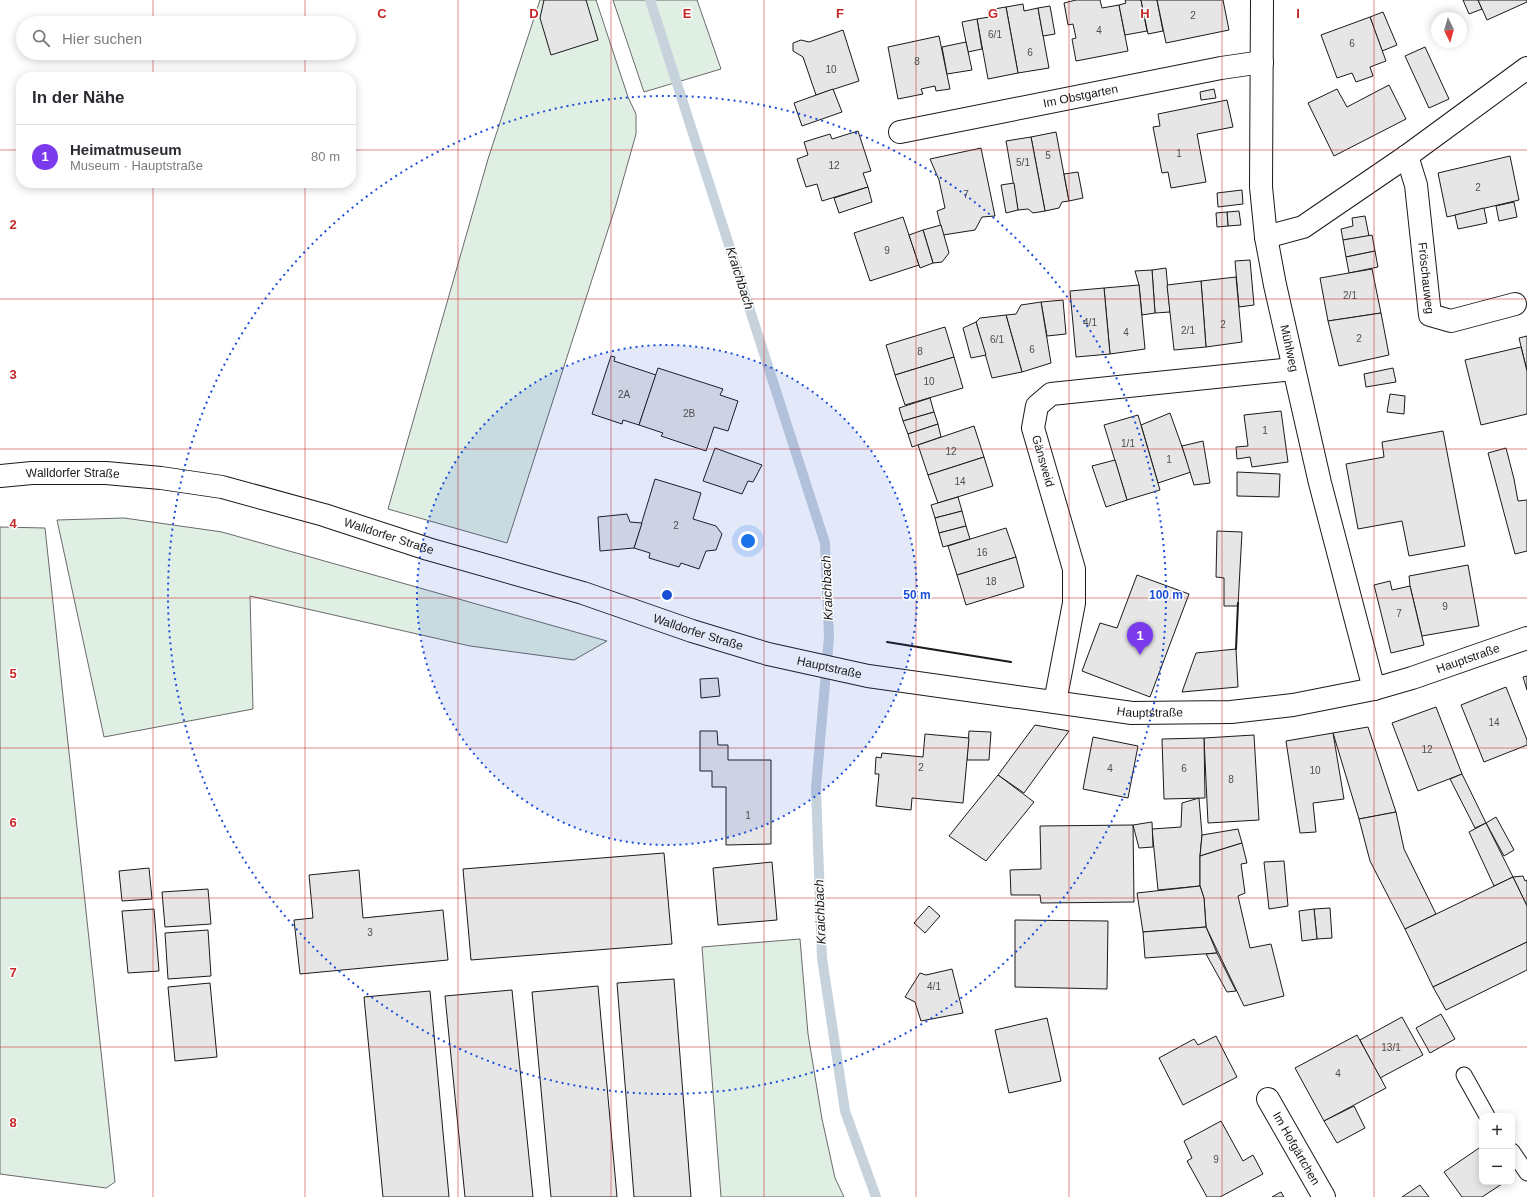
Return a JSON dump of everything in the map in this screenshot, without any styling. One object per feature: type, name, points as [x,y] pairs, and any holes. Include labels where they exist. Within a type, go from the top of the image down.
[{"type":"street","name":"Mühlweg","points":[[1262,0],[1261,187],[1266,237],[1293,369],[1320,483],[1374,689]]},
{"type":"street","name":"Im Obstgarten","points":[[900,132],[1221,68],[1262,62]]},
{"type":"street","points":[[1266,237],[1303,227],[1407,156],[1527,68]]},
{"type":"street","name":"Fröschauweg","points":[[1407,156],[1416,185],[1430,315],[1450,321],[1515,304]]},
{"type":"street","name":"Gänsweid","points":[[1055,702],[1074,602],[1074,568],[1033,428],[1037,406],[1051,394],[1293,369]]},
{"type":"street","name":"Walldorfer Straße","points":[[0,476],[32,473],[106,473],[161,478],[222,487],[324,515],[428,549],[582,593],[692,632],[768,654]]},
{"type":"street","name":"Hauptstraße","points":[[768,654],[868,676],[1132,713],[1231,712],[1294,705],[1374,689],[1412,678],[1527,638]]},
{"type":"street","name":"Im Hofgärtchen","points":[[1268,1099],[1324,1197]]},
{"type":"lane","points":[[1464,1075],[1485,1113]]},
{"type":"lane","points":[[1515,1155],[1527,1173]]},
{"type":"green space","points":[[540,0],[596,0],[628,97],[636,114],[636,134],[616,205],[507,543],[388,509],[488,159]]},
{"type":"green space","points":[[613,0],[697,0],[721,69],[644,92]]},
{"type":"green space","points":[[124,518],[222,532],[607,641],[574,660],[470,646],[250,596],[253,709],[104,737],[57,520]]},
{"type":"green space","points":[[0,527],[45,528],[115,1182],[106,1188],[0,1174]]},
{"type":"green space","points":[[800,939],[808,1034],[822,1119],[835,1178],[844,1197],[721,1197],[702,947]]},
{"type":"building","points":[[544,0],[586,0],[598,40],[551,55],[540,18]]},
{"type":"building","points":[[1076,0],[1100,0],[1102,8],[1119,5],[1128,51],[1076,61],[1072,39],[1076,38],[1073,24],[1068,25],[1064,3]]},
{"type":"building","points":[[1125,0],[1141,0],[1147,31],[1125,35],[1119,5],[1126,3]]},
{"type":"building","points":[[1141,0],[1157,0],[1163,31],[1148,34]]},
{"type":"building","points":[[1157,0],[1223,0],[1229,30],[1166,43]]},
{"type":"building","points":[[1463,0],[1478,0],[1482,9],[1469,14]]},
{"type":"building","points":[[1478,0],[1527,0],[1527,2],[1487,20]]},
{"type":"building","points":[[1023,4],[1024,11],[1038,8],[1049,68],[1018,73],[1006,7]]},
{"type":"building","points":[[1050,6],[1055,34],[1043,36],[1038,8]]},
{"type":"building","points":[[1006,7],[1018,73],[988,79],[977,19],[989,17],[988,10]]},
{"type":"building","points":[[1383,12],[1397,45],[1382,51],[1370,17]]},
{"type":"building","points":[[1370,17],[1386,61],[1370,67],[1373,76],[1356,82],[1352,73],[1337,78],[1321,35]]},
{"type":"building","points":[[977,19],[982,49],[968,52],[962,22]]},
{"type":"building","points":[[843,30],[859,81],[816,95],[803,57],[793,51],[793,43],[801,40],[809,42]]},
{"type":"building","points":[[939,36],[950,89],[936,91],[935,86],[921,89],[923,94],[898,99],[888,47]]},
{"type":"building","points":[[966,42],[972,70],[947,74],[942,47]]},
{"type":"building","points":[[1425,47],[1449,99],[1429,108],[1405,56]]},
{"type":"building","points":[[1389,85],[1406,119],[1334,156],[1308,103],[1337,89],[1347,107]]},
{"type":"building","points":[[833,89],[842,112],[802,126],[794,103]]},
{"type":"building","points":[[1214,89],[1216,98],[1201,100],[1200,92]]},
{"type":"building","points":[[1227,100],[1233,127],[1197,134],[1206,182],[1171,188],[1168,172],[1162,173],[1153,127],[1160,126],[1158,114]]},
{"type":"building","points":[[858,131],[871,171],[863,173],[868,187],[822,201],[817,184],[806,187],[797,159],[808,155],[804,142],[830,134],[832,139]]},
{"type":"building","points":[[1056,132],[1069,201],[1062,202],[1059,208],[1045,211],[1031,137]]},
{"type":"building","points":[[1031,137],[1045,211],[1033,213],[1028,209],[1018,210],[1006,141]]},
{"type":"building","points":[[981,148],[995,216],[982,217],[975,230],[943,235],[937,211],[945,208],[939,180],[930,159]]},
{"type":"building","points":[[1510,156],[1519,200],[1447,217],[1438,173]]},
{"type":"building","points":[[1078,172],[1083,198],[1069,201],[1064,174]]},
{"type":"building","points":[[1014,183],[1018,210],[1006,213],[1001,185]]},
{"type":"building","points":[[868,187],[872,202],[839,213],[834,198]]},
{"type":"building","points":[[1242,190],[1243,204],[1218,207],[1217,193]]},
{"type":"building","points":[[1514,202],[1517,217],[1499,221],[1496,206]]},
{"type":"building","points":[[1484,208],[1487,223],[1458,229],[1455,215]]},
{"type":"building","points":[[1239,211],[1241,225],[1228,226],[1227,212]]},
{"type":"building","points":[[1227,212],[1228,226],[1217,227],[1216,213]]},
{"type":"building","points":[[1365,216],[1369,236],[1343,240],[1341,229],[1353,226],[1352,218]]},
{"type":"building","points":[[903,217],[919,265],[870,281],[854,233]]},
{"type":"building","points":[[941,225],[949,253],[942,262],[933,263],[923,230]]},
{"type":"building","points":[[923,230],[933,263],[920,268],[909,235]]},
{"type":"building","points":[[1372,235],[1375,251],[1346,257],[1343,240]]},
{"type":"building","points":[[1375,251],[1378,267],[1349,273],[1346,257]]},
{"type":"building","points":[[1250,260],[1254,305],[1239,307],[1235,261]]},
{"type":"building","points":[[1166,268],[1170,312],[1155,313],[1152,270]]},
{"type":"building","points":[[1372,269],[1381,313],[1328,321],[1320,278]]},
{"type":"building","points":[[1152,270],[1155,313],[1142,315],[1139,285],[1135,271]]},
{"type":"building","points":[[1236,277],[1242,342],[1206,347],[1201,281]]},
{"type":"building","points":[[1201,281],[1206,347],[1174,350],[1167,285]]},
{"type":"building","points":[[1139,285],[1145,349],[1110,354],[1104,288]]},
{"type":"building","points":[[1104,288],[1110,354],[1076,357],[1070,291]]},
{"type":"building","points":[[1063,300],[1066,334],[1047,336],[1041,302]]},
{"type":"building","points":[[1041,302],[1051,363],[1022,372],[1006,315],[1016,314],[1021,305]]},
{"type":"building","points":[[1381,313],[1389,355],[1339,366],[1328,321]]},
{"type":"building","points":[[1006,315],[1022,372],[992,378],[976,322],[980,318]]},
{"type":"building","points":[[976,322],[986,355],[971,358],[963,328]]},
{"type":"building","points":[[945,327],[954,357],[895,375],[886,345]]},
{"type":"building","points":[[1527,336],[1527,371],[1519,338]]},
{"type":"building","points":[[1521,347],[1527,371],[1527,414],[1481,425],[1465,360]]},
{"type":"building","points":[[611,356],[615,357],[614,361],[656,375],[639,425],[623,420],[622,424],[592,414]]},
{"type":"building","points":[[954,357],[963,388],[905,405],[895,375]]},
{"type":"building","points":[[658,368],[723,389],[720,395],[738,401],[728,431],[714,427],[706,451],[661,436],[663,433],[639,425]]},
{"type":"building","points":[[1393,368],[1396,382],[1366,387],[1364,374]]},
{"type":"building","points":[[1390,394],[1405,396],[1404,414],[1387,412]]},
{"type":"building","points":[[930,398],[934,412],[903,421],[899,408]]},
{"type":"building","points":[[1281,411],[1288,462],[1252,467],[1250,457],[1237,459],[1236,447],[1248,446],[1244,415]]},
{"type":"building","points":[[934,412],[938,424],[908,434],[903,421]]},
{"type":"building","points":[[1170,413],[1191,472],[1158,483],[1141,425]]},
{"type":"building","points":[[1138,415],[1160,490],[1127,500],[1104,425]]},
{"type":"building","points":[[938,424],[941,437],[912,447],[908,434]]},
{"type":"building","points":[[974,426],[984,457],[928,475],[918,445]]},
{"type":"building","points":[[1443,431],[1465,546],[1409,556],[1402,521],[1358,529],[1346,464],[1384,457],[1382,442]]},
{"type":"building","points":[[1203,441],[1210,483],[1194,485],[1182,446]]},
{"type":"building","points":[[715,448],[762,465],[753,482],[748,481],[742,494],[703,481]]},
{"type":"building","points":[[1506,448],[1518,501],[1527,500],[1527,551],[1515,554],[1488,453]]},
{"type":"building","points":[[984,457],[993,486],[938,503],[928,475]]},
{"type":"building","points":[[1115,460],[1127,500],[1106,507],[1092,466]]},
{"type":"building","points":[[1237,472],[1280,474],[1279,497],[1237,496]]},
{"type":"building","points":[[655,479],[701,493],[693,519],[716,526],[722,534],[716,550],[706,551],[699,569],[681,563],[679,567],[649,558],[650,553],[634,548]]},
{"type":"building","points":[[958,497],[962,511],[935,518],[931,505]]},
{"type":"building","points":[[962,511],[966,526],[939,533],[935,518]]},
{"type":"building","points":[[627,514],[630,522],[642,523],[634,548],[600,551],[598,517]]},
{"type":"building","points":[[966,526],[970,539],[943,547],[939,533]]},
{"type":"building","points":[[1006,528],[1016,557],[957,575],[948,546]]},
{"type":"building","points":[[1217,531],[1242,532],[1238,606],[1224,606],[1224,578],[1216,577]]},
{"type":"building","points":[[1016,557],[1024,587],[966,605],[957,575]]},
{"type":"building","points":[[1468,565],[1479,626],[1422,636],[1409,576]]},
{"type":"building","points":[[1137,575],[1189,594],[1150,697],[1082,671],[1100,623],[1117,628]]},
{"type":"building","points":[[1390,581],[1392,590],[1410,586],[1424,645],[1391,653],[1374,585]]},
{"type":"building","points":[[1236,649],[1238,687],[1182,692],[1196,653]]},
{"type":"building","points":[[1527,676],[1527,690],[1523,677]]},
{"type":"building","points":[[718,678],[720,696],[701,698],[700,679]]},
{"type":"building","points":[[1506,687],[1527,740],[1527,745],[1484,762],[1461,705]]},
{"type":"building","points":[[1436,707],[1462,774],[1418,791],[1392,723]]},
{"type":"building","points":[[1035,725],[1069,731],[1024,793],[998,775]]},
{"type":"building","points":[[1368,727],[1396,812],[1359,819],[1333,733]]},
{"type":"building","points":[[700,731],[717,731],[718,745],[728,745],[728,760],[771,760],[771,844],[726,845],[726,787],[712,787],[712,771],[700,771]]},
{"type":"building","points":[[969,731],[991,732],[989,760],[967,760]]},
{"type":"building","points":[[1333,733],[1344,799],[1313,803],[1316,832],[1300,833],[1286,741]]},
{"type":"building","points":[[925,734],[969,738],[963,803],[912,798],[911,810],[876,806],[879,774],[875,774],[876,757],[881,758],[882,753],[923,757]]},
{"type":"building","points":[[1254,735],[1259,820],[1208,823],[1204,738]]},
{"type":"building","points":[[1093,737],[1138,746],[1128,798],[1083,789]]},
{"type":"building","points":[[1204,738],[1205,798],[1164,799],[1162,739]]},
{"type":"building","points":[[1462,774],[1486,823],[1475,828],[1450,779]]},
{"type":"building","points":[[998,775],[1034,802],[986,861],[949,836]]},
{"type":"building","points":[[1199,798],[1202,835],[1200,886],[1158,890],[1152,829],[1181,827],[1182,803]]},
{"type":"building","points":[[1396,812],[1404,849],[1436,914],[1405,929],[1370,861],[1359,819]]},
{"type":"building","points":[[1496,817],[1514,850],[1504,856],[1486,823]]},
{"type":"building","points":[[1152,822],[1153,847],[1139,848],[1133,825]]},
{"type":"building","points":[[1486,823],[1513,877],[1494,886],[1469,832]]},
{"type":"building","points":[[1133,825],[1134,902],[1041,903],[1040,895],[1011,895],[1010,870],[1041,869],[1040,826]]},
{"type":"building","points":[[1238,829],[1242,843],[1200,856],[1202,835]]},
{"type":"building","points":[[1242,843],[1247,863],[1241,864],[1245,893],[1238,896],[1250,948],[1271,944],[1284,996],[1244,1006],[1206,927],[1204,898],[1200,886],[1200,856]]},
{"type":"building","points":[[664,853],[672,944],[471,960],[463,869]]},
{"type":"building","points":[[1284,861],[1288,906],[1269,909],[1264,862]]},
{"type":"building","points":[[772,862],[777,920],[718,925],[713,868]]},
{"type":"building","points":[[149,868],[152,899],[122,901],[119,871]]},
{"type":"building","points":[[359,870],[363,918],[443,910],[448,960],[300,974],[294,920],[313,918],[309,875]]},
{"type":"building","points":[[1523,876],[1525,881],[1527,880],[1527,906],[1513,877]]},
{"type":"building","points":[[1513,877],[1527,906],[1527,942],[1433,987],[1405,929]]},
{"type":"building","points":[[1200,886],[1204,898],[1206,927],[1143,932],[1137,893]]},
{"type":"building","points":[[208,889],[211,924],[165,927],[162,892]]},
{"type":"building","points":[[929,906],[940,916],[925,933],[914,923]]},
{"type":"building","points":[[1330,908],[1332,938],[1317,939],[1314,909]]},
{"type":"building","points":[[154,909],[159,971],[128,973],[122,911]]},
{"type":"building","points":[[1314,909],[1317,939],[1302,941],[1299,911]]},
{"type":"building","points":[[1015,920],[1108,921],[1107,989],[1015,987]]},
{"type":"building","points":[[1206,927],[1217,953],[1145,958],[1143,932]]},
{"type":"building","points":[[208,930],[211,976],[168,979],[165,933]]},
{"type":"building","points":[[1527,942],[1527,970],[1446,1010],[1433,987]]},
{"type":"building","points":[[1217,953],[1236,991],[1227,992],[1206,954]]},
{"type":"building","points":[[952,969],[963,1013],[921,1021],[915,1002],[905,997],[920,973],[926,975]]},
{"type":"building","points":[[674,979],[691,1197],[634,1197],[617,983]]},
{"type":"building","points":[[210,983],[217,1057],[175,1061],[168,987]]},
{"type":"building","points":[[598,986],[617,1197],[551,1197],[532,992]]},
{"type":"building","points":[[512,990],[533,1197],[465,1197],[445,996]]},
{"type":"building","points":[[430,991],[449,1197],[383,1197],[364,997]]},
{"type":"building","points":[[1441,1014],[1455,1039],[1430,1053],[1416,1028]]},
{"type":"building","points":[[1402,1017],[1423,1055],[1380,1078],[1360,1040]]},
{"type":"building","points":[[1047,1018],[1061,1081],[1009,1093],[995,1030]]},
{"type":"building","points":[[1357,1035],[1386,1088],[1324,1121],[1295,1068]]},
{"type":"building","points":[[1216,1036],[1237,1077],[1183,1105],[1159,1058],[1194,1039],[1198,1045]]},
{"type":"building","points":[[1354,1106],[1365,1128],[1337,1143],[1324,1121]]},
{"type":"building","points":[[1221,1121],[1243,1161],[1253,1155],[1263,1174],[1220,1197],[1207,1197],[1187,1161],[1192,1158],[1184,1141]]},
{"type":"building","points":[[1479,1148],[1479,1185],[1500,1185],[1482,1197],[1462,1197],[1444,1172]]},
{"type":"building","points":[[1420,1185],[1429,1197],[1402,1197]]},
{"type":"building","points":[[1281,1192],[1284,1197],[1272,1197],[1279,1193]]},
{"type":"waterway","name":"Kraichbach","points":[[650,0],[825,543],[829,637],[816,788],[822,958],[845,1111],[876,1197]]},
{"type":"wall","points":[[1236,649],[1238,603]]},
{"type":"wall","points":[[887,642],[1011,662]]},
{"type":"place","name":"Heimatmuseum","points":[[1140,655]]}]
